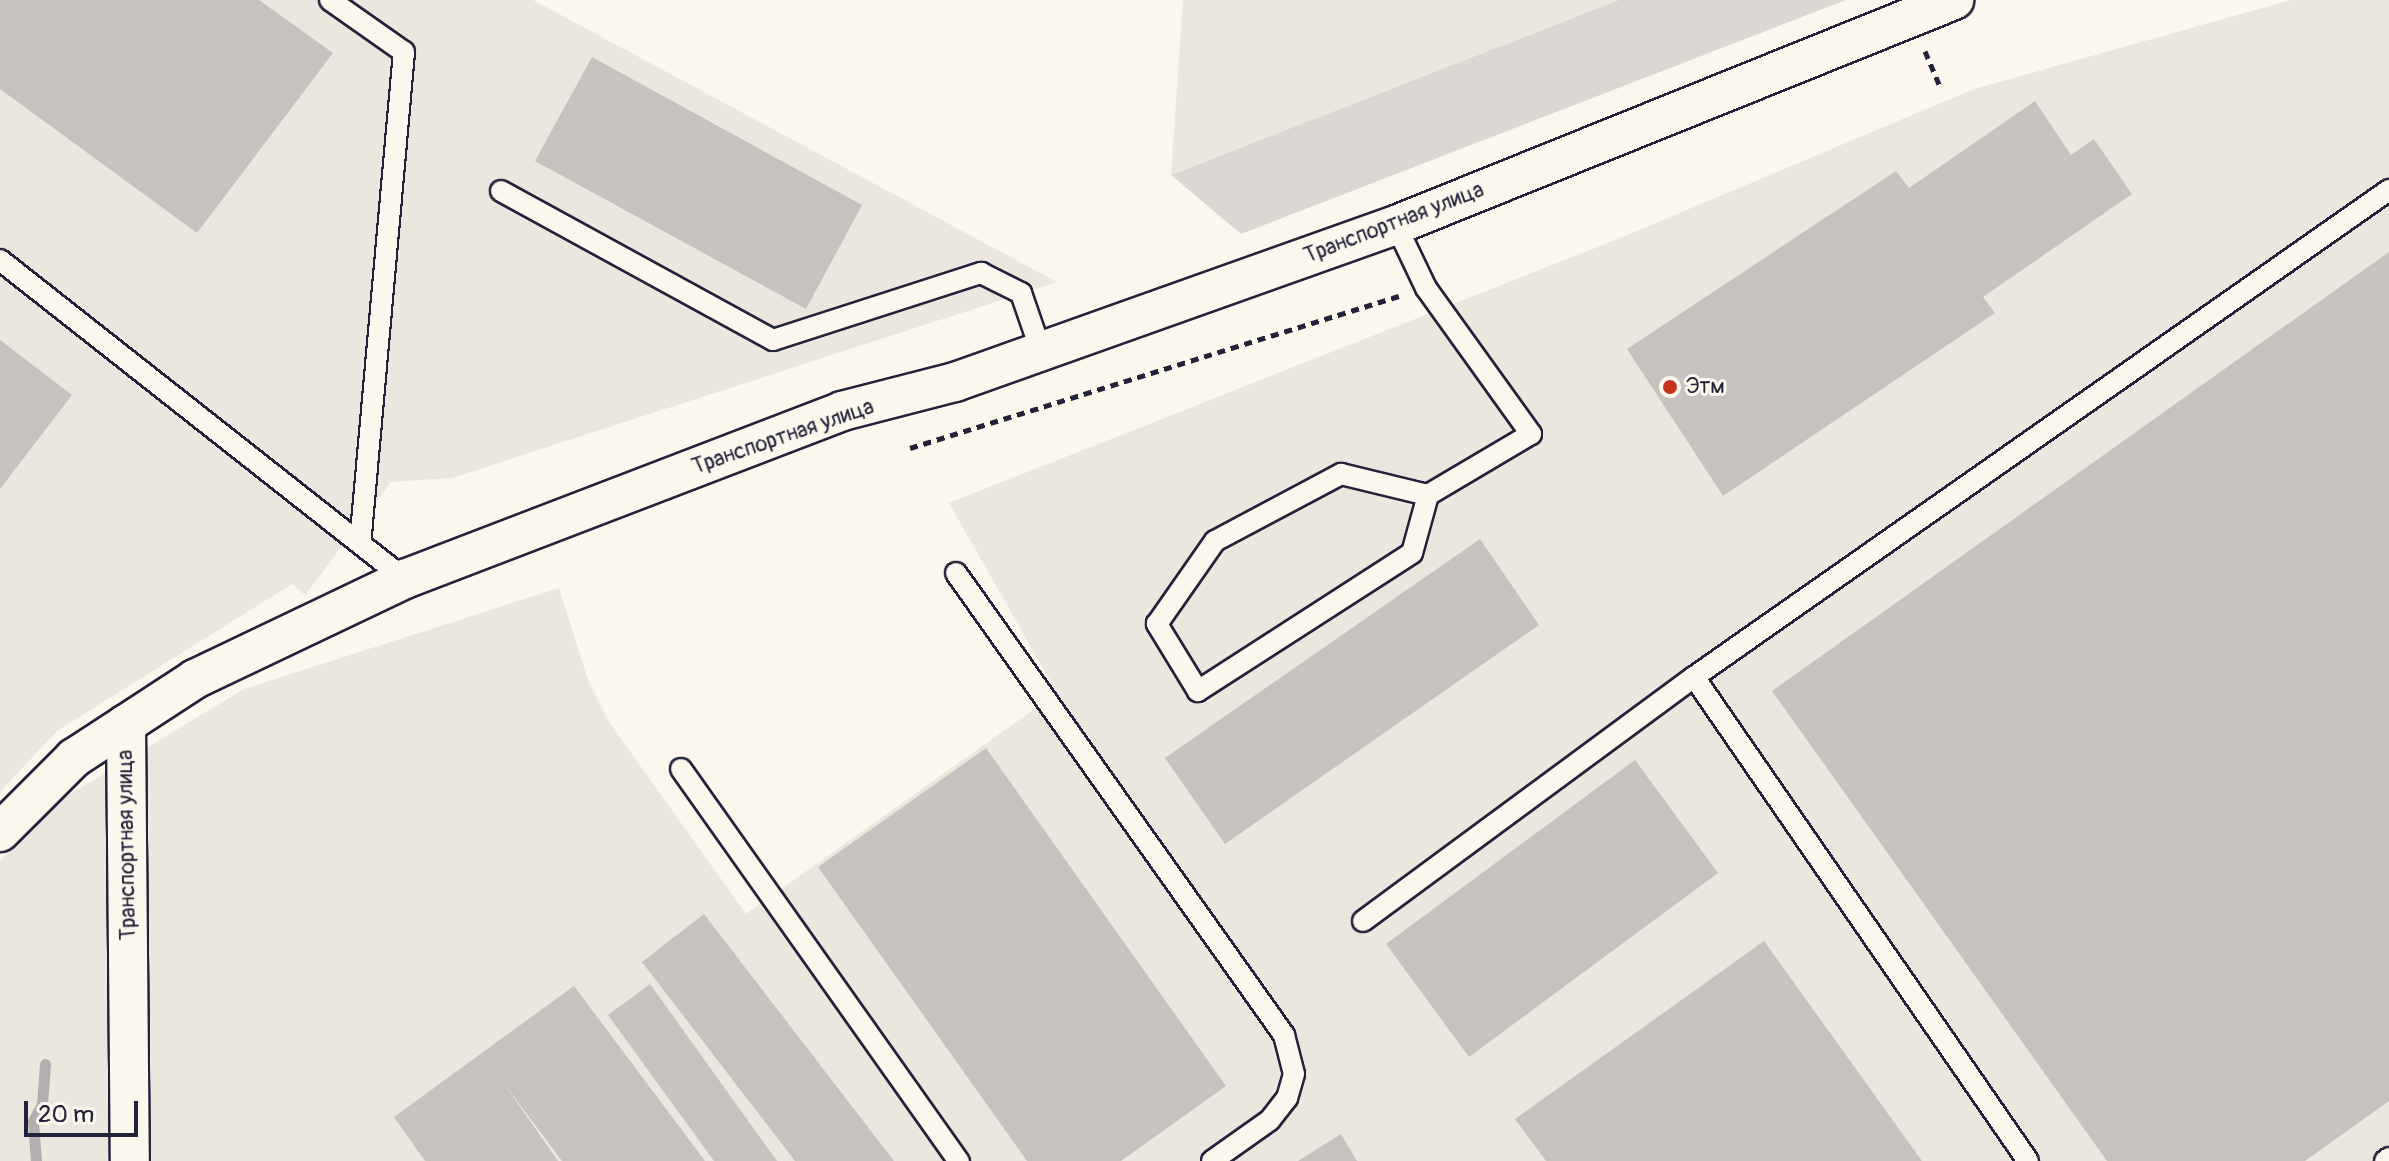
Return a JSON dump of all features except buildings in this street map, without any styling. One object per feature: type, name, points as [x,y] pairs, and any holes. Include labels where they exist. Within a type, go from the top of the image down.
[{"type":"street","name":"Транспортная улица","points":[[130,1161],[126,724],[235,657],[405,579],[842,411],[955,382],[1396,225],[1954,0]]},
{"type":"street","points":[[0,832],[74,758],[126,724]]},
{"type":"lane","points":[[330,0],[404,52],[360,543]]},
{"type":"lane","points":[[1363,921],[1694,677],[2389,190]]},
{"type":"lane","points":[[501,191],[773,340],[981,273],[1021,293],[1041,351]]},
{"type":"lane","points":[[1396,225],[1426,288],[1531,434],[1428,495],[1412,553],[1198,691],[1157,624],[1215,541],[1341,474],[1428,495]]},
{"type":"lane","points":[[0,260],[405,579]]},
{"type":"lane","points":[[956,573],[1284,1035],[1294,1074],[1287,1098],[1270,1120],[1212,1161]]},
{"type":"lane","points":[[1694,677],[2028,1161]]},
{"type":"lane","points":[[681,769],[959,1161]]},
{"type":"path","points":[[1925,50],[1940,87]]},
{"type":"path","points":[[910,448],[1426,288]]},
{"type":"shaded area","points":[[0,0],[533,0],[1057,282],[452,478],[391,482],[305,595],[292,584],[57,731],[0,792]]},
{"type":"shaded area","points":[[1183,0],[1619,0],[1171,175]]},
{"type":"shaded area","points":[[1619,0],[1846,0],[1241,234],[1171,175]]},
{"type":"shaded area","points":[[2291,0],[2389,0],[2389,1161],[0,1161],[0,861],[57,802],[244,689],[559,588],[588,680],[609,722],[746,914],[1057,693],[949,503],[1613,241],[1974,89]]},
{"type":"waterway","points":[[36,1161],[33,1121],[42,1104],[45,1064]]},
{"type":"place","name":"Этм","points":[[1670,387]]}]
